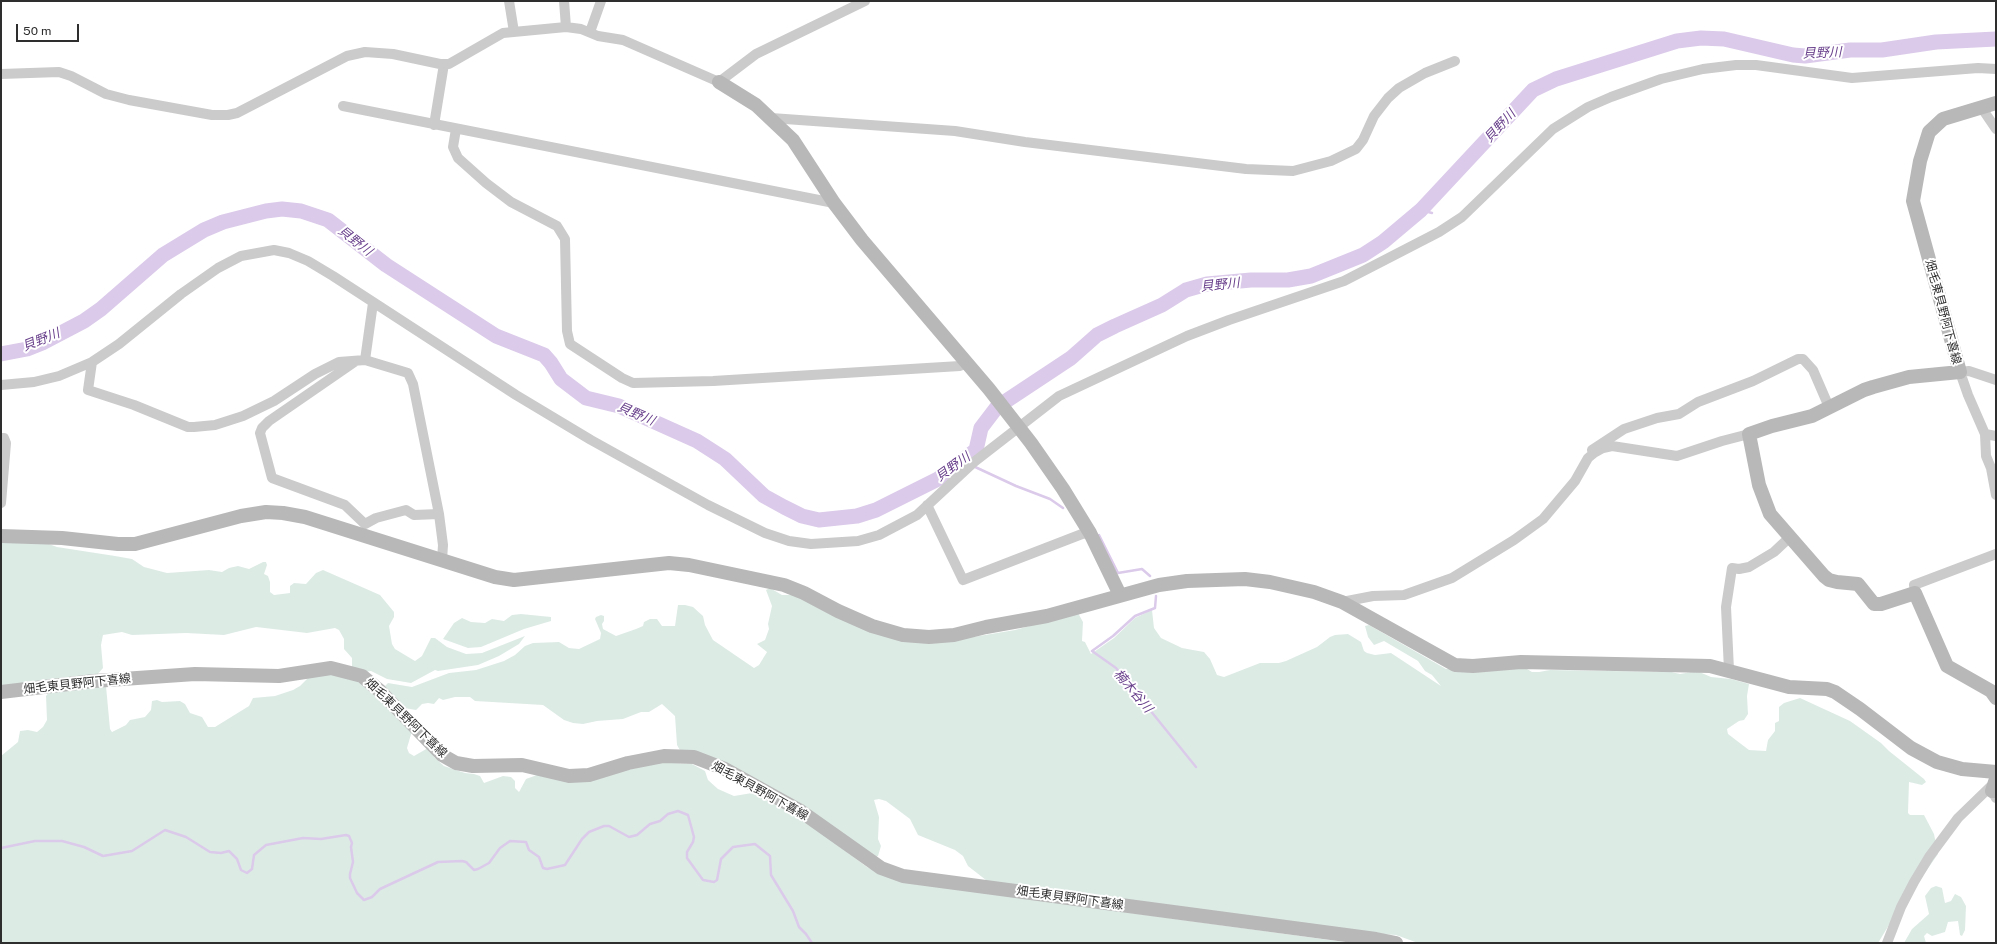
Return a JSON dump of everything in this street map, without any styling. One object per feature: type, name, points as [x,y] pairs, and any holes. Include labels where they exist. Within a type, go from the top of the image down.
[{"type":"street","points":[[509,1],[514,32]]},
{"type":"street","points":[[564,1],[566,27]]},
{"type":"street","points":[[590,32],[601,1]]},
{"type":"street","points":[[719,82],[756,54],[865,1]]},
{"type":"street","points":[[1,74],[59,72],[71,76],[106,94],[129,100],[212,115],[228,115],[237,113],[346,56],[365,52],[393,54],[449,64],[473,52],[503,33],[566,27],[590,32],[598,36],[623,40],[719,82],[756,105],[793,140],[834,203],[862,240],[989,389],[1063,489],[1090,533],[1120,595]]},
{"type":"street","points":[[771,118],[955,131],[1025,142],[1246,169],[1294,171],[1331,161],[1356,149],[1363,140],[1374,116],[1388,98],[1399,88],[1425,73],[1455,61]]},
{"type":"street","points":[[434,125],[444,64]]},
{"type":"street","points":[[1,385],[34,382],[59,376],[92,362],[119,344],[180,294],[218,268],[241,256],[274,250],[289,253],[308,261],[516,395],[591,440],[708,505],[765,533],[789,541],[810,544],[858,541],[879,535],[917,516],[971,465],[1059,396],[1173,342],[1229,320],[1336,285],[1439,232],[1457,221],[1553,129],[1588,107],[1636,87],[1703,69],[1736,65],[1756,65],[1852,78],[1978,68],[1996,69]]},
{"type":"street","name":"畑毛東貝野阿下喜線","points":[[1749,434],[1772,426],[1812,416],[1864,390],[1909,377],[1960,372],[1913,201],[1920,161],[1929,132],[1943,119],[1996,103]]},
{"type":"street","points":[[343,106],[834,203]]},
{"type":"street","points":[[1980,107],[1996,130]]},
{"type":"street","points":[[456,129],[453,147],[458,158],[486,183],[511,202],[557,226],[565,239],[567,331],[570,344],[622,378],[633,383],[713,381],[960,366],[967,363]]},
{"type":"street","points":[[373,302],[361,360],[269,421],[262,428],[260,433],[272,478],[345,505],[364,524],[376,518],[406,510],[414,515],[439,514]]},
{"type":"street","points":[[1342,602],[1373,596],[1404,595],[1452,578],[1514,540],[1543,519],[1567,490],[1594,448],[1624,429],[1657,418],[1679,414],[1698,402],[1752,381],[1798,359],[1803,359],[1813,370],[1830,407]]},
{"type":"street","points":[[92,362],[88,390],[194,428],[243,416],[274,402],[315,374],[339,362],[361,360],[408,373],[413,384],[439,514],[443,545],[442,560]]},
{"type":"street","points":[[1996,380],[1969,372],[1960,372],[1985,434],[1986,456],[1996,495]]},
{"type":"street","points":[[1588,458],[1594,453],[1612,446],[1677,456],[1749,434],[1759,485],[1774,521],[1829,580],[1858,584],[1874,604],[1881,604],[1914,593]]},
{"type":"street","points":[[1985,434],[1996,436]]},
{"type":"street","points":[[1,438],[4,438],[6,443],[1,503]]},
{"type":"street","points":[[927,505],[964,580],[1082,534],[1090,533]]},
{"type":"street","points":[[1,536],[62,538],[118,544],[135,544],[241,516],[266,512],[284,513],[305,517],[495,577],[514,580],[669,563],[689,565],[784,585],[872,626],[903,635],[929,637],[954,635],[986,627],[1047,616],[1159,585],[1187,581],[1245,579],[1270,582],[1301,589],[1342,602],[1455,665],[1473,666],[1521,662],[1710,666],[1789,687],[1817,688],[1835,692],[1911,748],[1937,762],[1962,769],[1996,772]]},
{"type":"street","points":[[1729,670],[1726,607],[1732,568],[1745,568],[1763,560],[1783,546],[1790,537]]},
{"type":"street","points":[[1996,554],[1914,585],[1914,593],[1947,666],[1991,691],[1996,698]]},
{"type":"street","name":"畑毛東貝野阿下喜線","points":[[1,692],[94,680],[195,674],[279,676],[331,668],[345,670],[362,676],[380,691],[442,755],[456,763],[473,766],[522,765],[569,776],[589,775],[628,763],[664,756],[694,757],[725,769],[799,810],[882,868],[903,876],[1396,943]]},
{"type":"street","points":[[1887,943],[1901,907],[1929,857],[1958,818],[1990,787],[1995,787]]},
{"type":"shaded area","points":[[1,542],[46,543],[57,547],[132,559],[144,567],[167,573],[209,570],[222,572],[229,568],[238,566],[249,569],[266,562],[267,565],[264,574],[268,576],[270,582],[270,592],[274,595],[290,593],[290,586],[294,583],[306,584],[316,573],[323,570],[380,595],[394,612],[394,617],[389,626],[392,644],[395,649],[415,661],[422,656],[431,638],[435,638],[447,647],[466,654],[482,653],[525,636],[519,644],[499,656],[478,665],[438,671],[435,670],[411,683],[387,679],[371,671],[365,672],[352,667],[352,658],[344,649],[344,639],[339,630],[335,628],[307,633],[256,627],[224,635],[186,633],[132,635],[122,632],[103,635],[101,645],[103,668],[97,675],[1,688]]},
{"type":"shaded area","points":[[770,588],[782,595],[794,595],[869,629],[973,637],[1015,630],[1078,613],[1083,622],[1082,641],[1085,642],[1091,654],[1114,638],[1135,618],[1152,610],[1154,628],[1161,638],[1182,648],[1204,652],[1210,659],[1217,675],[1224,677],[1260,663],[1279,663],[1286,661],[1317,647],[1330,637],[1348,634],[1361,642],[1364,651],[1367,653],[1375,655],[1391,653],[1441,686],[1432,675],[1425,671],[1418,661],[1384,641],[1374,645],[1368,637],[1365,626],[1369,625],[1446,669],[1527,669],[1532,672],[1550,670],[1671,672],[1680,674],[1697,671],[1711,677],[1731,679],[1749,684],[1747,696],[1748,714],[1744,720],[1739,721],[1727,729],[1728,734],[1749,750],[1766,751],[1768,740],[1775,731],[1775,723],[1779,721],[1779,707],[1784,703],[1800,698],[1850,721],[1881,743],[1926,782],[1922,785],[1909,782],[1908,813],[1910,815],[1924,815],[1934,834],[1938,854],[1892,920],[1878,943],[1418,943],[1396,935],[1349,932],[991,884],[968,866],[963,856],[955,850],[918,835],[910,819],[886,801],[879,799],[874,800],[879,817],[878,839],[881,846],[878,856],[876,857],[681,752],[677,745],[675,716],[662,704],[649,712],[641,712],[623,719],[597,721],[583,724],[564,720],[543,705],[475,701],[470,697],[455,697],[443,700],[439,698],[434,704],[422,704],[416,710],[404,708],[384,687],[388,683],[412,687],[449,673],[476,670],[504,661],[515,655],[525,646],[533,643],[559,642],[569,648],[579,649],[600,639],[601,633],[595,619],[601,615],[604,616],[604,621],[602,624],[603,629],[616,636],[643,626],[644,622],[650,619],[657,619],[662,626],[675,626],[678,605],[693,607],[703,616],[705,625],[713,640],[754,668],[759,665],[767,652],[757,644],[765,640],[769,629],[768,624],[772,606],[766,590]]},
{"type":"shaded area","points":[[521,614],[551,617],[551,621],[524,629],[481,647],[468,648],[443,639],[454,623],[462,618],[471,622],[485,623],[492,619],[504,621],[512,615]]},
{"type":"shaded area","points":[[331,673],[357,678],[412,731],[407,748],[409,753],[414,756],[428,748],[434,757],[444,766],[480,776],[484,783],[503,776],[511,777],[515,781],[515,788],[519,792],[526,779],[537,775],[656,762],[692,764],[705,771],[708,780],[718,789],[734,796],[752,793],[783,809],[813,827],[867,867],[883,875],[918,884],[1352,943],[1,943],[1,756],[18,742],[20,731],[28,730],[37,732],[43,727],[47,720],[46,696],[50,691],[106,686],[110,729],[112,732],[126,725],[130,720],[145,717],[151,710],[152,701],[157,700],[162,702],[180,701],[185,704],[190,713],[202,717],[208,727],[215,727],[249,706],[253,698],[275,696],[293,690],[300,686],[308,678]]},
{"type":"shaded area","points":[[1936,886],[1942,888],[1945,903],[1951,901],[1955,894],[1961,897],[1966,906],[1965,930],[1962,936],[1960,935],[1958,921],[1948,922],[1945,932],[1932,936],[1927,933],[1924,936],[1926,943],[1904,943],[1912,929],[1929,914],[1925,896],[1931,888]]},
{"type":"waterway","name":"貝野川","points":[[1,354],[27,349],[42,343],[84,321],[101,309],[163,255],[204,230],[223,222],[266,211],[282,209],[301,211],[328,220],[386,265],[496,336],[544,355],[561,379],[586,398],[619,406],[697,441],[725,459],[764,496],[784,507],[802,516],[819,520],[857,516],[876,510],[938,479],[976,450],[981,428],[997,407],[1071,358],[1097,335],[1162,305],[1186,290],[1207,284],[1251,280],[1288,280],[1311,276],[1363,255],[1383,242],[1421,210],[1533,90],[1556,79],[1677,41],[1701,38],[1724,39],[1793,55],[1805,56],[1850,50],[1882,50],[1936,42],[1996,39]]},
{"type":"waterway","points":[[1421,210],[1432,213]]},
{"type":"waterway","name":"楠木谷川","points":[[964,460],[969,463]]},
{"type":"waterway","name":"楠木谷川","points":[[973,466],[1016,486],[1050,499],[1063,508]]},
{"type":"waterway","name":"楠木谷川","points":[[1099,535],[1118,573],[1142,569],[1150,576]]},
{"type":"waterway","name":"楠木谷川","points":[[1156,596],[1155,608],[1135,616],[1113,636],[1092,651],[1116,668],[1196,767]]},
{"type":"waterway","points":[[1,848],[35,841],[62,841],[84,847],[103,856],[132,851],[165,830],[186,837],[210,852],[221,853],[229,851],[237,859],[241,870],[247,873],[252,869],[254,855],[266,845],[303,838],[321,839],[346,835],[349,836],[352,843],[351,847],[353,862],[350,878],[357,893],[364,900],[372,897],[380,889],[438,862],[462,861],[466,862],[474,870],[478,869],[489,863],[500,848],[510,841],[526,842],[529,850],[539,857],[543,868],[547,869],[565,865],[582,839],[589,832],[604,826],[609,826],[629,837],[637,835],[650,824],[660,821],[668,814],[678,811],[688,815],[694,837],[693,842],[687,852],[687,858],[703,880],[714,882],[717,880],[721,859],[733,847],[755,844],[770,856],[771,875],[793,911],[799,927],[812,943]]}]
